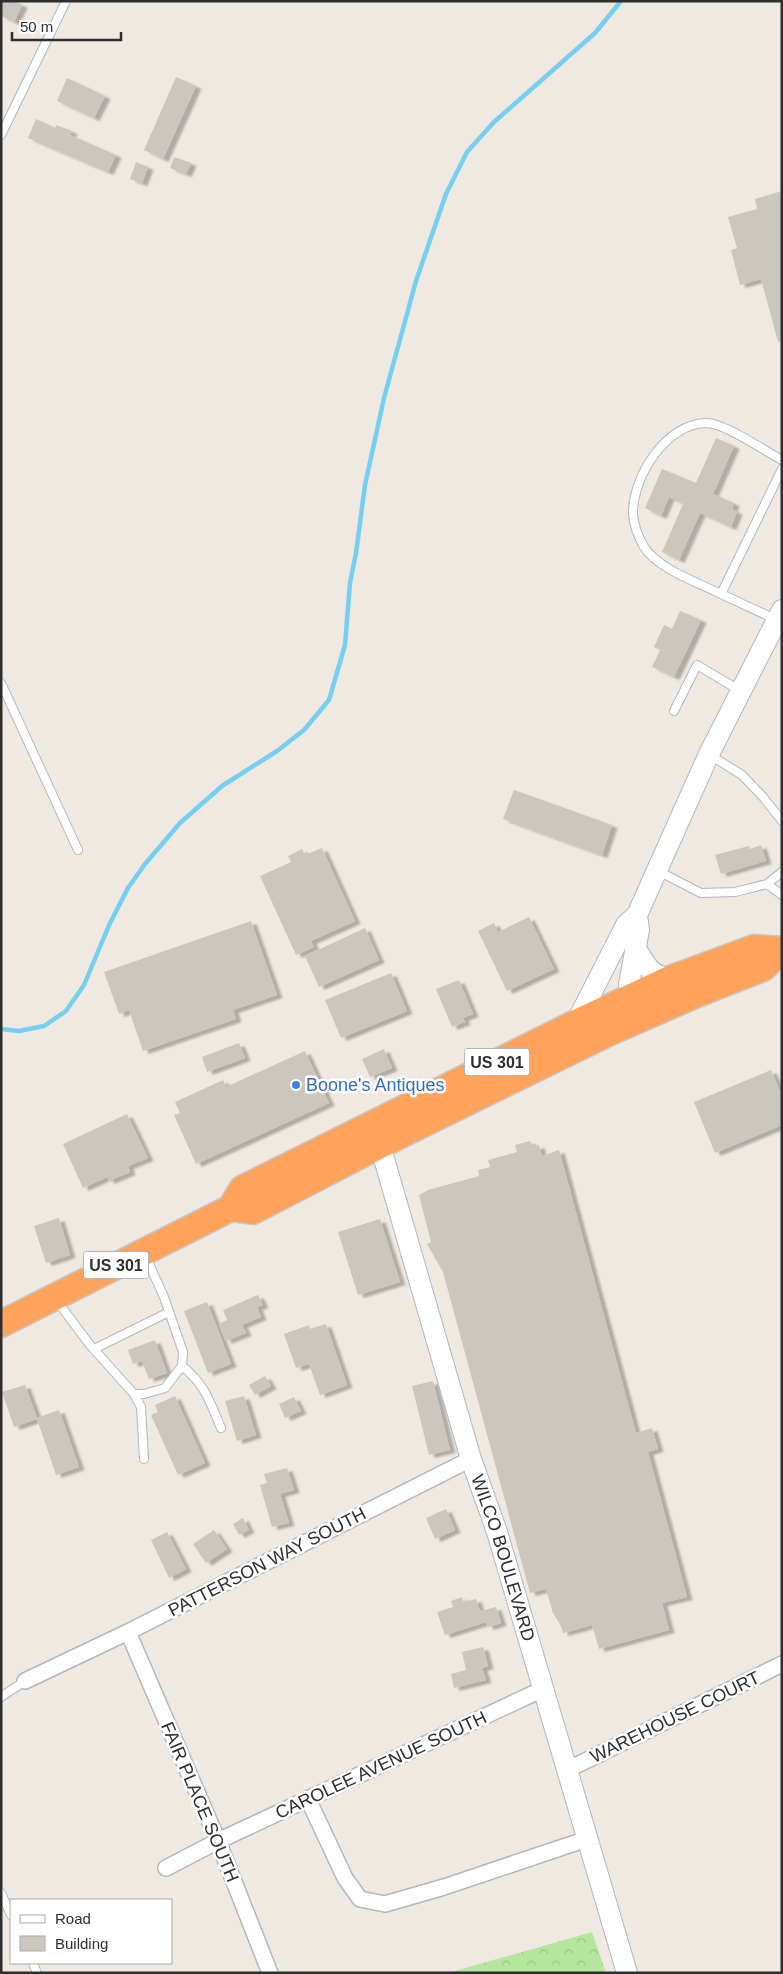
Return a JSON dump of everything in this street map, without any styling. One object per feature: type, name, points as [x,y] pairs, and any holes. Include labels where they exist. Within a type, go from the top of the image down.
[{"type":"highway","name":"US 301","points":[[1,1324],[53,1296],[231,1208],[253,1210],[380,1145],[637,1007],[670,980],[754,948],[781,950]]},
{"type":"highway","name":"US 301","points":[[231,1208],[242,1189],[576,1023],[637,1007],[763,968],[781,950]]},
{"type":"street","points":[[576,1023],[626,925],[637,915],[709,754],[779,615]]},
{"type":"street","points":[[637,915],[639,930],[629,984],[637,1007]]},
{"type":"street","points":[[635,948],[648,969],[660,977],[670,980]]},
{"type":"street","name":"WILCO BOULEVARD","points":[[380,1145],[471,1458],[497,1532],[627,1973]]},
{"type":"street","name":"PATTERSON WAY SOUTH","points":[[25,1681],[128,1632],[471,1458]]},
{"type":"street","name":"FAIR PLACE SOUTH","points":[[128,1632],[218,1842],[270,1973]]},
{"type":"street","name":"WAREHOUSE COURT","points":[[567,1770],[782,1664]]},
{"type":"street","name":"CAROLEE AVENUE SOUTH","points":[[166,1868],[543,1689]]},
{"type":"street","points":[[308,1799],[345,1878],[360,1899],[385,1904],[444,1887],[587,1839]]},
{"type":"lane","points":[[1,135],[66,1]]},
{"type":"lane","points":[[779,615],[721,594],[656,560],[645,549],[637,533],[633,516],[635,499],[651,457],[671,437],[689,426],[708,423],[724,428],[782,460]]},
{"type":"lane","points":[[721,594],[782,469]]},
{"type":"lane","points":[[674,711],[697,665],[741,691]]},
{"type":"lane","points":[[1,683],[78,850]]},
{"type":"lane","points":[[709,754],[742,775],[782,821]]},
{"type":"lane","points":[[658,871],[701,893],[735,892],[767,884],[782,872]]},
{"type":"lane","points":[[767,884],[782,895]]},
{"type":"lane","points":[[134,1394],[144,1394],[165,1388],[182,1366],[183,1352],[169,1312],[143,1251]]},
{"type":"lane","points":[[53,1296],[94,1349],[134,1394],[141,1407],[144,1459]]},
{"type":"lane","points":[[94,1349],[169,1312]]},
{"type":"lane","points":[[182,1366],[196,1377],[205,1389],[221,1428]]},
{"type":"lane","points":[[1,1697],[25,1681]]},
{"type":"lane","points":[[1,1893],[10,1914]]},
{"type":"green space","points":[[592,1932],[606,1973],[448,1973]]},
{"type":"building","points":[[1,1],[14,1],[22,5],[14,22],[1,16]]},
{"type":"building","points":[[176,77],[196,86],[163,159],[144,150]]},
{"type":"building","points":[[67,78],[105,96],[94,118],[57,101]]},
{"type":"building","points":[[36,119],[55,128],[56,125],[72,131],[70,135],[116,155],[108,172],[28,138]]},
{"type":"building","points":[[174,157],[191,163],[186,174],[170,168]]},
{"type":"building","points":[[136,162],[148,167],[142,183],[130,179]]},
{"type":"building","points":[[782,191],[782,341],[778,342],[761,279],[740,285],[731,250],[737,248],[728,217],[757,209],[755,199]]},
{"type":"building","points":[[716,438],[734,446],[713,494],[734,503],[732,509],[737,512],[731,527],[700,513],[679,560],[662,552],[683,504],[669,497],[661,516],[645,508],[662,469],[696,483]]},
{"type":"building","points":[[680,611],[701,620],[674,677],[652,667],[660,650],[654,647],[664,625],[672,629]]},
{"type":"building","points":[[514,790],[612,825],[602,855],[503,819]]},
{"type":"building","points":[[761,845],[766,861],[721,874],[715,855],[749,846],[750,849]]},
{"type":"building","points":[[322,848],[355,921],[311,941],[314,947],[296,955],[260,876],[291,862],[288,856],[302,849],[305,855]]},
{"type":"building","points":[[529,917],[554,969],[507,991],[478,931],[494,923],[498,932]]},
{"type":"building","points":[[251,921],[277,995],[233,1010],[236,1019],[143,1051],[129,1010],[119,1014],[104,972]]},
{"type":"building","points":[[365,928],[379,960],[319,987],[305,956]]},
{"type":"building","points":[[391,973],[407,1011],[341,1038],[325,1000]]},
{"type":"building","points":[[459,980],[473,1014],[463,1018],[465,1022],[452,1027],[436,989]]},
{"type":"building","points":[[239,1043],[245,1058],[207,1072],[202,1057]]},
{"type":"building","points":[[384,1049],[392,1068],[370,1077],[362,1059]]},
{"type":"building","points":[[305,1051],[329,1103],[196,1164],[174,1115],[180,1113],[175,1102],[223,1080],[226,1087]]},
{"type":"building","points":[[771,1070],[782,1096],[782,1125],[715,1153],[694,1102]]},
{"type":"building","points":[[127,1114],[148,1158],[128,1166],[130,1172],[109,1181],[107,1177],[83,1188],[63,1144]]},
{"type":"building","points":[[530,1141],[533,1147],[539,1145],[542,1156],[559,1150],[636,1433],[652,1428],[658,1449],[648,1452],[687,1597],[662,1603],[669,1630],[599,1649],[592,1625],[563,1633],[553,1613],[546,1589],[530,1593],[443,1272],[427,1244],[431,1242],[419,1195],[428,1190],[479,1176],[478,1170],[490,1167],[488,1160],[517,1152],[515,1145]]},
{"type":"building","points":[[59,1218],[70,1255],[46,1263],[34,1226]]},
{"type":"building","points":[[380,1219],[400,1282],[358,1295],[338,1232]]},
{"type":"building","points":[[258,1295],[263,1305],[257,1307],[261,1317],[242,1325],[246,1333],[226,1341],[219,1324],[227,1320],[223,1310]]},
{"type":"building","points":[[207,1302],[231,1364],[208,1373],[184,1311]]},
{"type":"building","points":[[326,1324],[347,1385],[320,1395],[309,1364],[296,1368],[284,1334],[309,1325],[310,1329]]},
{"type":"building","points":[[155,1340],[167,1373],[149,1379],[142,1361],[133,1364],[128,1350]]},
{"type":"building","points":[[265,1376],[271,1386],[255,1395],[249,1385]]},
{"type":"building","points":[[433,1381],[450,1450],[429,1455],[412,1386]]},
{"type":"building","points":[[25,1385],[37,1418],[59,1410],[79,1467],[56,1475],[37,1419],[14,1427],[2,1392]]},
{"type":"building","points":[[175,1396],[205,1463],[178,1475],[151,1415],[158,1412],[155,1405]]},
{"type":"building","points":[[244,1396],[256,1435],[237,1441],[225,1401]]},
{"type":"building","points":[[294,1397],[301,1411],[285,1418],[279,1404]]},
{"type":"building","points":[[287,1468],[294,1490],[280,1494],[289,1523],[272,1527],[260,1485],[267,1483],[264,1474]]},
{"type":"building","points":[[446,1509],[455,1530],[435,1539],[426,1518]]},
{"type":"building","points":[[243,1518],[249,1530],[239,1535],[233,1524]]},
{"type":"building","points":[[214,1530],[227,1549],[206,1563],[193,1544]]},
{"type":"building","points":[[167,1532],[186,1569],[169,1578],[151,1540]]},
{"type":"building","points":[[462,1597],[463,1602],[476,1599],[480,1611],[496,1607],[501,1623],[488,1627],[486,1622],[445,1635],[437,1612],[453,1607],[451,1601]]},
{"type":"building","points":[[483,1647],[488,1666],[482,1668],[486,1680],[454,1688],[451,1674],[466,1670],[462,1652]]},
{"type":"waterway","points":[[1,1029],[19,1031],[44,1026],[66,1011],[84,985],[110,923],[128,888],[145,864],[180,823],[222,786],[277,751],[304,730],[329,700],[345,645],[350,583],[365,485],[384,398],[416,281],[446,194],[467,152],[494,122],[595,33],[621,1]]},
{"type":"place","name":"Boone's Antiques","points":[[296,1085]]}]
